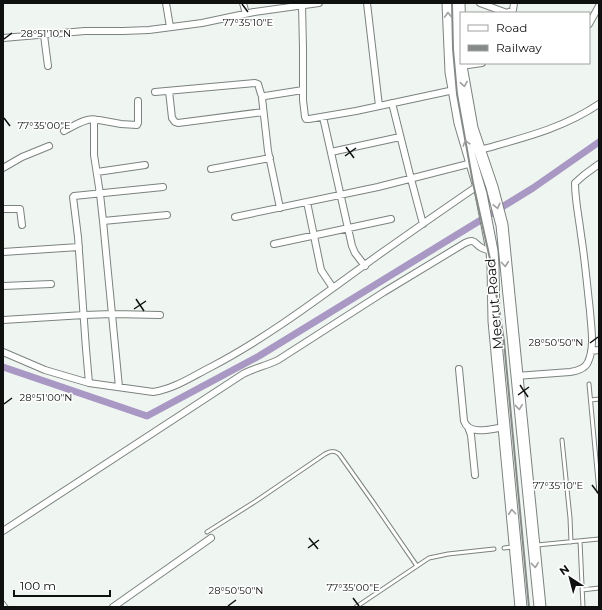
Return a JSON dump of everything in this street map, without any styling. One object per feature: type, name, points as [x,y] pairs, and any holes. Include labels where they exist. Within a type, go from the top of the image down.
[{"type":"highway","name":"Meerut Road","points":[[448,3],[451,72],[454,90],[460,123],[480,189],[492,251],[494,321],[521,607]]},
{"type":"highway","name":"Meerut Road","points":[[459,3],[460,34]]},
{"type":"highway","name":"Meerut Road","points":[[461,66],[472,128],[492,187],[502,225],[540,607]]},
{"type":"street","points":[[166,3],[170,27]]},
{"type":"street","points":[[243,3],[246,14]]},
{"type":"street","points":[[3,38],[85,31],[149,30],[202,23],[246,14],[318,3]]},
{"type":"street","points":[[367,3],[379,106]]},
{"type":"street","points":[[480,3],[504,12]]},
{"type":"street","points":[[509,12],[513,10],[514,3]]},
{"type":"street","points":[[302,5],[302,100],[306,118],[309,119],[379,106],[454,90]]},
{"type":"street","points":[[590,22],[599,6]]},
{"type":"street","points":[[44,35],[48,66]]},
{"type":"street","points":[[461,66],[475,64]]},
{"type":"street","points":[[155,92],[258,84],[263,97],[263,112],[270,158],[280,208]]},
{"type":"street","points":[[263,97],[303,90]]},
{"type":"street","points":[[169,91],[172,118],[175,122],[263,112]]},
{"type":"street","points":[[64,132],[75,125],[92,119],[137,125],[138,101]]},
{"type":"street","points":[[392,103],[410,179],[423,224]]},
{"type":"street","points":[[480,150],[560,126],[599,104]]},
{"type":"street","points":[[323,116],[353,249],[364,266]]},
{"type":"street","points":[[97,120],[94,122],[93,152],[100,194],[119,387]]},
{"type":"street","points":[[331,152],[400,137]]},
{"type":"street","points":[[3,168],[22,157],[49,146]]},
{"type":"street","points":[[211,169],[270,158]]},
{"type":"street","points":[[235,218],[410,179],[472,163]]},
{"type":"street","points":[[516,376],[578,371],[587,363],[592,343],[585,263],[575,183],[599,164]]},
{"type":"street","points":[[97,172],[145,165]]},
{"type":"street","points":[[89,383],[79,247],[73,197],[163,187]]},
{"type":"street","points":[[3,352],[45,370],[89,383],[153,392],[173,387],[228,358],[269,332],[423,224],[480,189]]},
{"type":"street","points":[[307,202],[321,270],[333,288]]},
{"type":"street","points":[[3,209],[20,209],[22,225]]},
{"type":"street","points":[[103,222],[167,215]]},
{"type":"street","points":[[274,244],[391,219]]},
{"type":"street","points":[[3,531],[243,374],[278,360],[384,292],[465,243],[473,241],[482,248],[492,251]]},
{"type":"street","points":[[3,252],[79,247]]},
{"type":"street","points":[[3,286],[51,284]]},
{"type":"street","points":[[3,320],[112,314],[160,315]]},
{"type":"street","points":[[591,351],[599,350]]},
{"type":"street","points":[[459,368],[464,421],[471,435],[475,475]]},
{"type":"street","points":[[468,427],[478,430],[504,428]]},
{"type":"street","points":[[113,607],[209,535]]},
{"type":"lane","points":[[589,384],[599,492]]},
{"type":"lane","points":[[591,400],[599,399]]},
{"type":"lane","points":[[562,440],[571,542]]},
{"type":"lane","points":[[209,535],[330,451],[339,454],[416,566]]},
{"type":"lane","points":[[533,546],[599,539]]},
{"type":"lane","points":[[580,541],[583,607]]},
{"type":"lane","points":[[504,548],[515,547]]},
{"type":"lane","points":[[356,607],[429,558],[438,555],[494,549]]},
{"type":"lane","points":[[582,590],[599,588]]},
{"type":"lane","points":[[3,602],[6,607]]},
{"type":"waterway","points":[[3,367],[147,416],[259,356],[533,188],[599,142]]},
{"type":"railway","points":[[452,3],[453,49],[457,94],[473,183],[492,268],[504,341],[529,607]]}]
